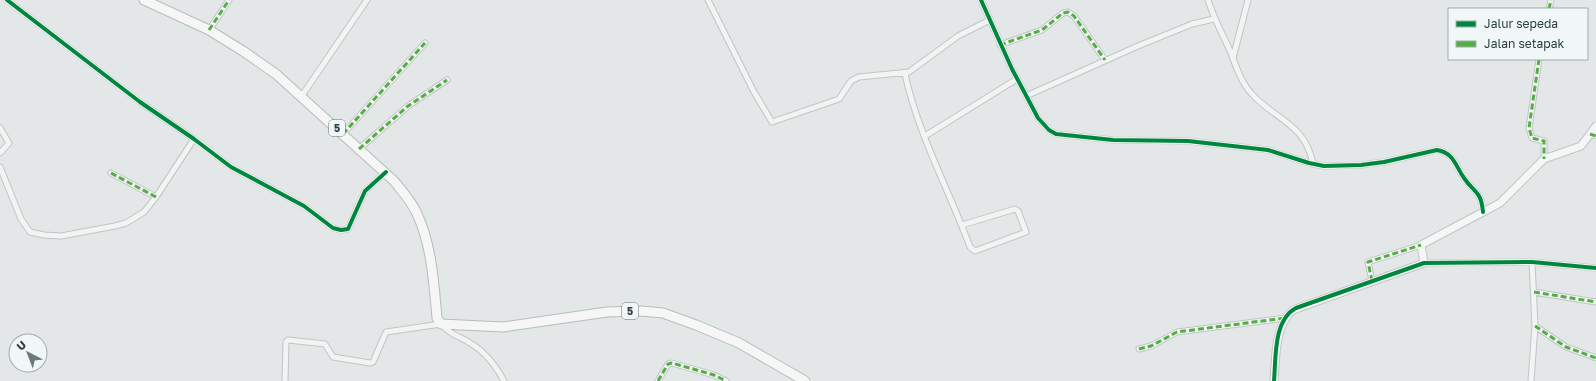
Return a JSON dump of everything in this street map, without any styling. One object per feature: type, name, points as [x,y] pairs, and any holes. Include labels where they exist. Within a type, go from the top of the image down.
[{"type":"highway","name":"5","points":[[144,0],[209,30],[276,74],[386,172],[407,197],[418,214],[423,228],[430,265],[437,318],[441,324],[503,327],[607,312],[642,311],[663,313],[690,322],[739,343],[805,381]]},
{"type":"street","points":[[7,0],[140,102],[194,138],[231,167],[286,195],[333,228],[341,230],[348,229],[365,191],[386,172]]},
{"type":"street","points":[[209,30],[229,0]]},
{"type":"street","points":[[301,97],[367,0]]},
{"type":"street","points":[[708,0],[754,92],[772,122],[839,98],[851,81],[859,76],[905,74],[958,36],[990,20]]},
{"type":"street","points":[[981,0],[1000,46],[1026,96],[1041,122],[1049,130],[1056,134],[1114,140],[1195,141],[1268,150],[1324,166],[1361,165],[1384,162],[1434,150],[1443,151],[1454,159],[1464,178],[1478,192],[1482,203],[1483,212]]},
{"type":"street","points":[[1208,0],[1214,19],[1251,94],[1285,119],[1302,138],[1311,152],[1313,164]]},
{"type":"street","points":[[1233,58],[1248,0]]},
{"type":"street","points":[[1000,46],[1042,30],[1063,12],[1068,12],[1074,16],[1105,60]]},
{"type":"street","points":[[1026,96],[1105,60],[1192,24],[1214,19]]},
{"type":"street","points":[[343,134],[425,44]]},
{"type":"street","points":[[1539,60],[1529,128],[1532,138],[1544,141],[1545,143],[1544,159]]},
{"type":"street","points":[[905,74],[908,88],[925,136],[970,247],[975,250],[1026,232],[1018,211],[1015,209],[962,225]]},
{"type":"street","points":[[925,136],[1017,79]]},
{"type":"street","points":[[359,149],[408,106],[448,80]]},
{"type":"street","points":[[1372,281],[1368,262],[1421,245],[1483,212],[1508,196],[1544,159],[1577,148],[1584,143],[1593,135],[1596,126]]},
{"type":"street","points":[[0,128],[9,143],[0,153]]},
{"type":"street","points":[[0,167],[21,219],[30,232],[34,234],[61,236],[126,223],[144,212],[156,197],[194,138]]},
{"type":"street","points":[[110,173],[156,197]]},
{"type":"street","points":[[1421,245],[1424,263]]},
{"type":"street","points":[[1531,381],[1534,326],[1532,262]]},
{"type":"street","points":[[1274,381],[1278,334],[1285,318],[1296,308],[1372,281],[1424,263],[1532,262],[1596,268]]},
{"type":"street","points":[[1534,292],[1596,302]]},
{"type":"street","points":[[1139,349],[1151,346],[1177,332],[1285,318]]},
{"type":"street","points":[[285,381],[286,342],[288,340],[324,344],[333,357],[370,363],[373,362],[386,332],[441,324],[451,333],[480,349],[498,370],[504,381]]},
{"type":"street","points":[[1534,326],[1566,348],[1596,358]]},
{"type":"street","points":[[658,381],[668,364],[672,363],[714,375],[726,381]]},
{"type":"marked path","points":[[209,30],[229,0]]},
{"type":"marked path","points":[[1549,8],[1551,0]]},
{"type":"marked path","points":[[1000,45],[1042,30],[1063,13],[1068,12],[1074,16],[1105,60]]},
{"type":"marked path","points":[[343,134],[425,43]]},
{"type":"marked path","points":[[1539,60],[1529,128],[1532,138],[1544,141],[1544,159]]},
{"type":"marked path","points":[[359,149],[408,106],[447,80]]},
{"type":"marked path","points":[[1590,134],[1596,136]]},
{"type":"marked path","points":[[111,173],[156,197]]},
{"type":"marked path","points":[[1372,281],[1368,262],[1421,245]]},
{"type":"marked path","points":[[1534,292],[1596,302]]},
{"type":"marked path","points":[[1139,349],[1151,346],[1177,332],[1285,318]]},
{"type":"marked path","points":[[1535,326],[1566,347],[1596,358]]},
{"type":"marked path","points":[[658,381],[668,364],[672,363],[714,375],[726,381]]},
{"type":"cycle path","points":[[7,0],[140,102],[194,139],[231,167],[304,206],[333,228],[341,230],[348,229],[365,191],[386,172]]},
{"type":"cycle path","points":[[981,0],[1012,69],[1038,118],[1049,130],[1056,134],[1113,140],[1188,141],[1268,150],[1309,163],[1324,166],[1361,165],[1384,162],[1437,150],[1447,154],[1454,160],[1464,178],[1479,196],[1483,212]]},
{"type":"cycle path","points":[[1274,381],[1279,331],[1283,321],[1296,308],[1424,263],[1532,262],[1596,268]]}]
